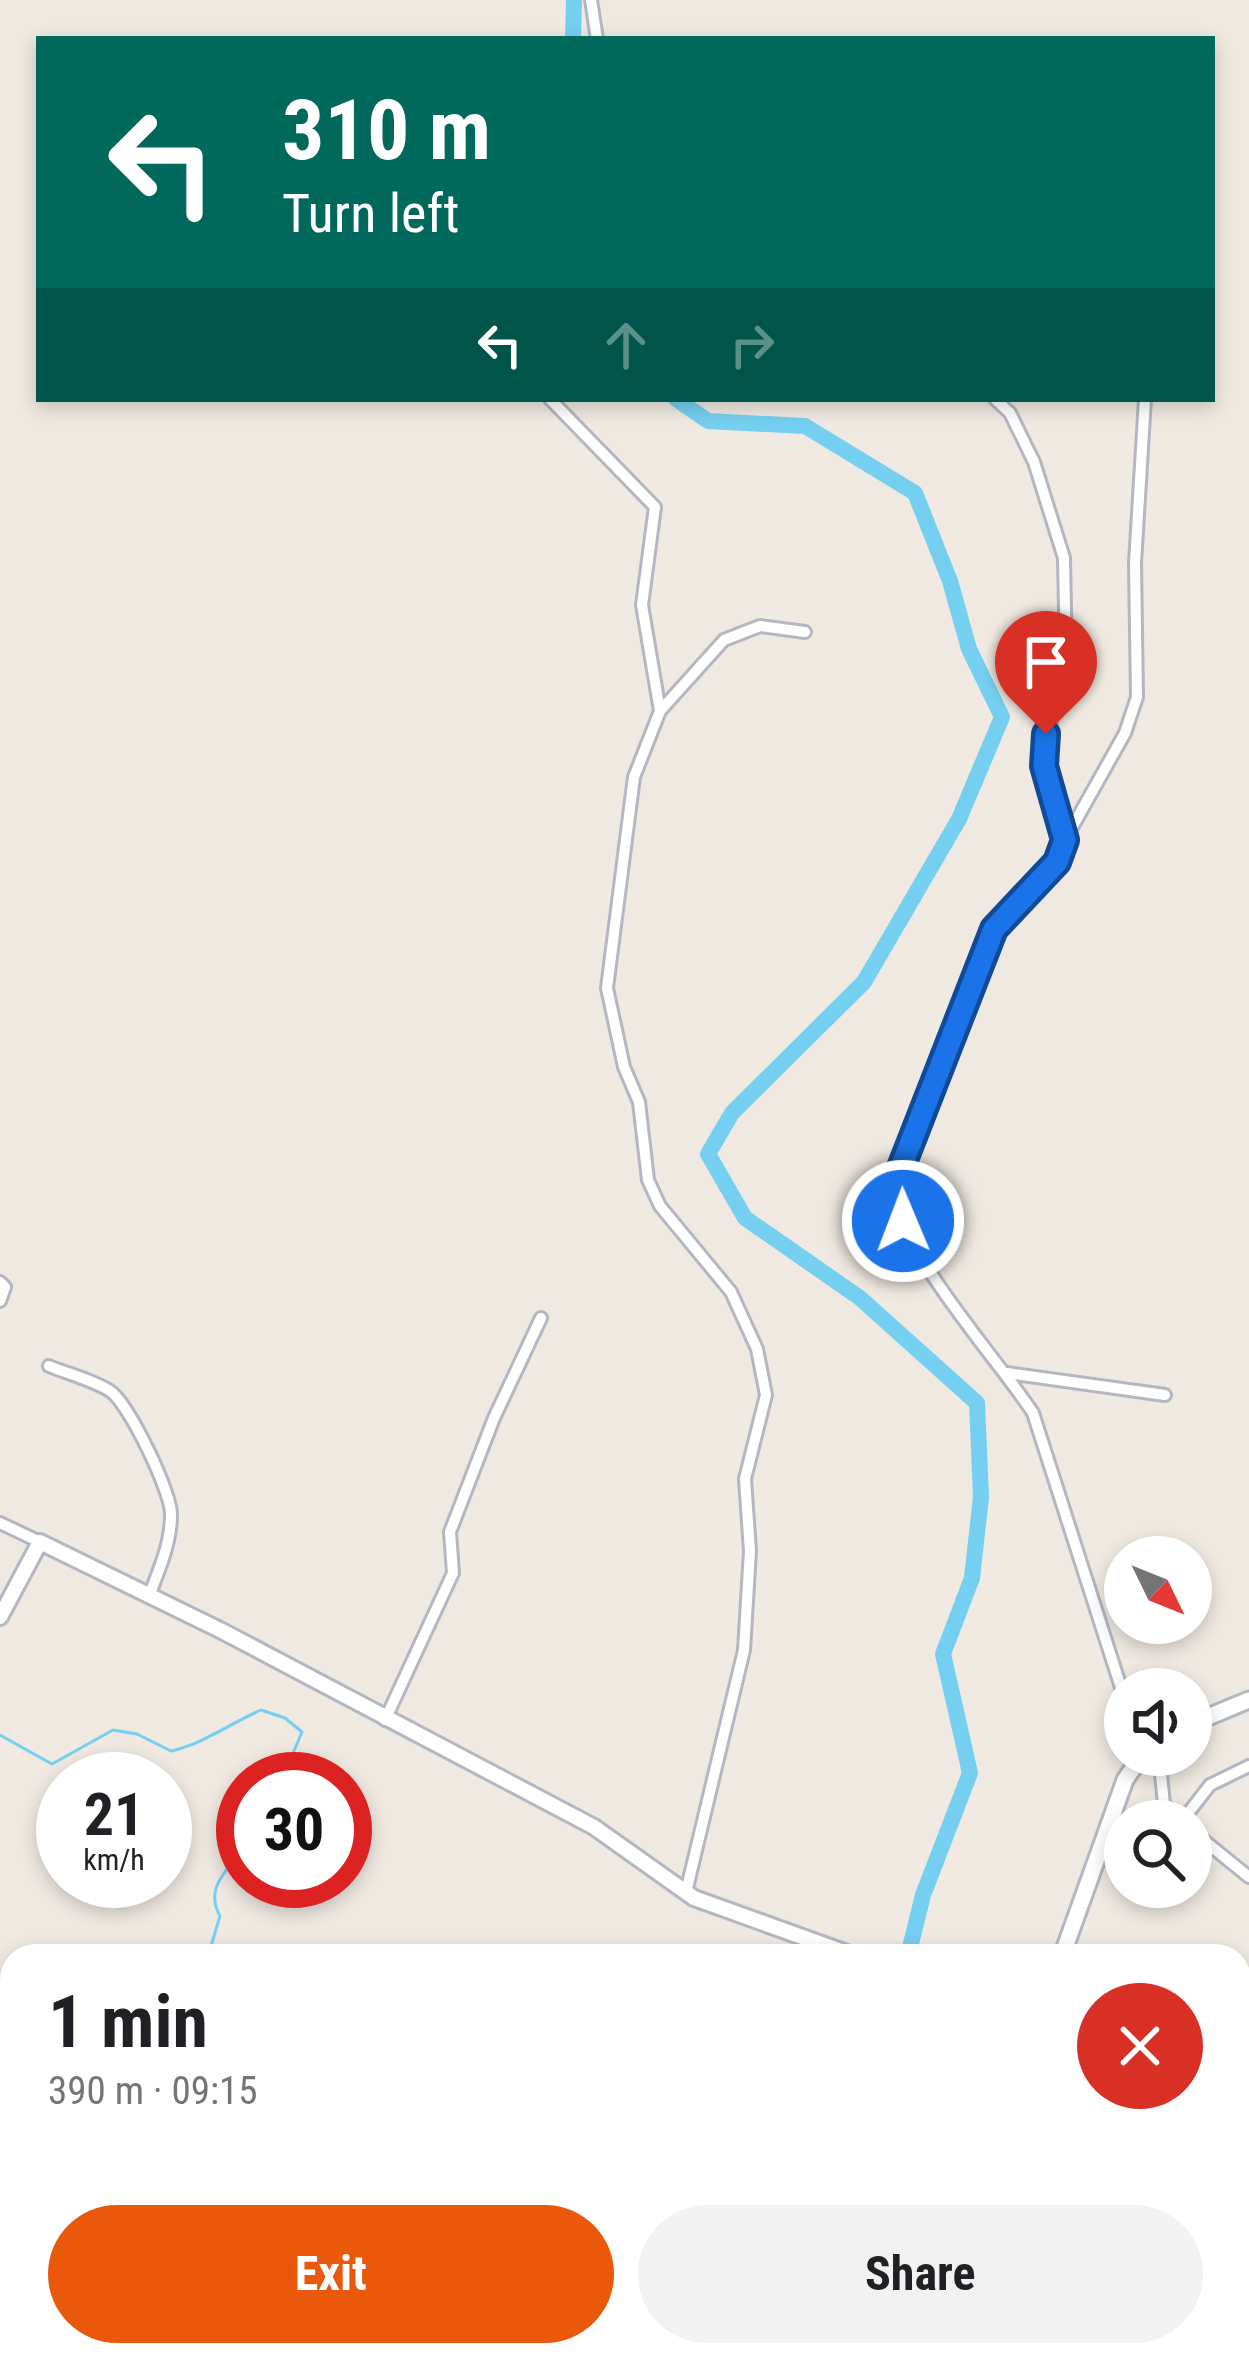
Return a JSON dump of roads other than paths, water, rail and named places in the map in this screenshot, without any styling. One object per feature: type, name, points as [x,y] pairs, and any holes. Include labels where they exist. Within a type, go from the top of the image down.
[{"type":"main road","points":[[1212,1715],[1249,1700]]},
{"type":"main road","points":[[1066,1944],[1127,1776]]},
{"type":"street","points":[[592,0],[597,36]]},
{"type":"street","points":[[553,402],[656,507],[642,605],[660,711]]},
{"type":"street","points":[[998,402],[1010,412],[1034,462],[1064,558],[1066,662],[1044,749],[1065,840]]},
{"type":"street","points":[[1115,1668],[1033,1413],[1007,1372],[956,1313],[903,1221],[893,1188],[994,929],[1057,862],[1125,734],[1137,697],[1135,563],[1145,402]]},
{"type":"street","points":[[687,1888],[744,1650],[750,1551],[745,1479],[766,1395],[758,1349],[731,1292],[660,1206],[648,1180],[639,1102],[624,1067],[607,988],[634,777],[660,711],[724,640],[760,626],[805,632]]},
{"type":"street","points":[[0,1282],[5,1287],[0,1301]]},
{"type":"street","points":[[385,1720],[453,1573],[450,1532],[494,1418],[542,1318]]},
{"type":"street","points":[[49,1366],[112,1391],[128,1409],[167,1493],[172,1510],[167,1547],[149,1596]]},
{"type":"street","points":[[1007,1372],[1165,1395]]},
{"type":"street","points":[[0,1523],[594,1827],[687,1888],[694,1898],[822,1944]]},
{"type":"street","points":[[0,1617],[40,1542]]},
{"type":"street","points":[[1198,1800],[1210,1785],[1249,1766]]},
{"type":"street","points":[[1212,1847],[1249,1877]]},
{"type":"waterway","points":[[573,36],[574,0]]},
{"type":"waterway","points":[[680,402],[708,421],[805,426],[915,493],[950,581],[969,649],[1002,717],[959,819],[864,982],[732,1113],[708,1154],[745,1218],[860,1298],[977,1403],[981,1497],[972,1578],[943,1654],[970,1773],[923,1895],[911,1944]]},
{"type":"waterway","points":[[0,1735],[52,1764],[113,1730],[137,1734],[171,1751],[261,1710],[285,1718],[302,1732],[293,1752]]},
{"type":"waterway","points":[[216,1888],[216,1906]]},
{"type":"waterway","points":[[212,1944],[220,1916],[217,1908]]}]
